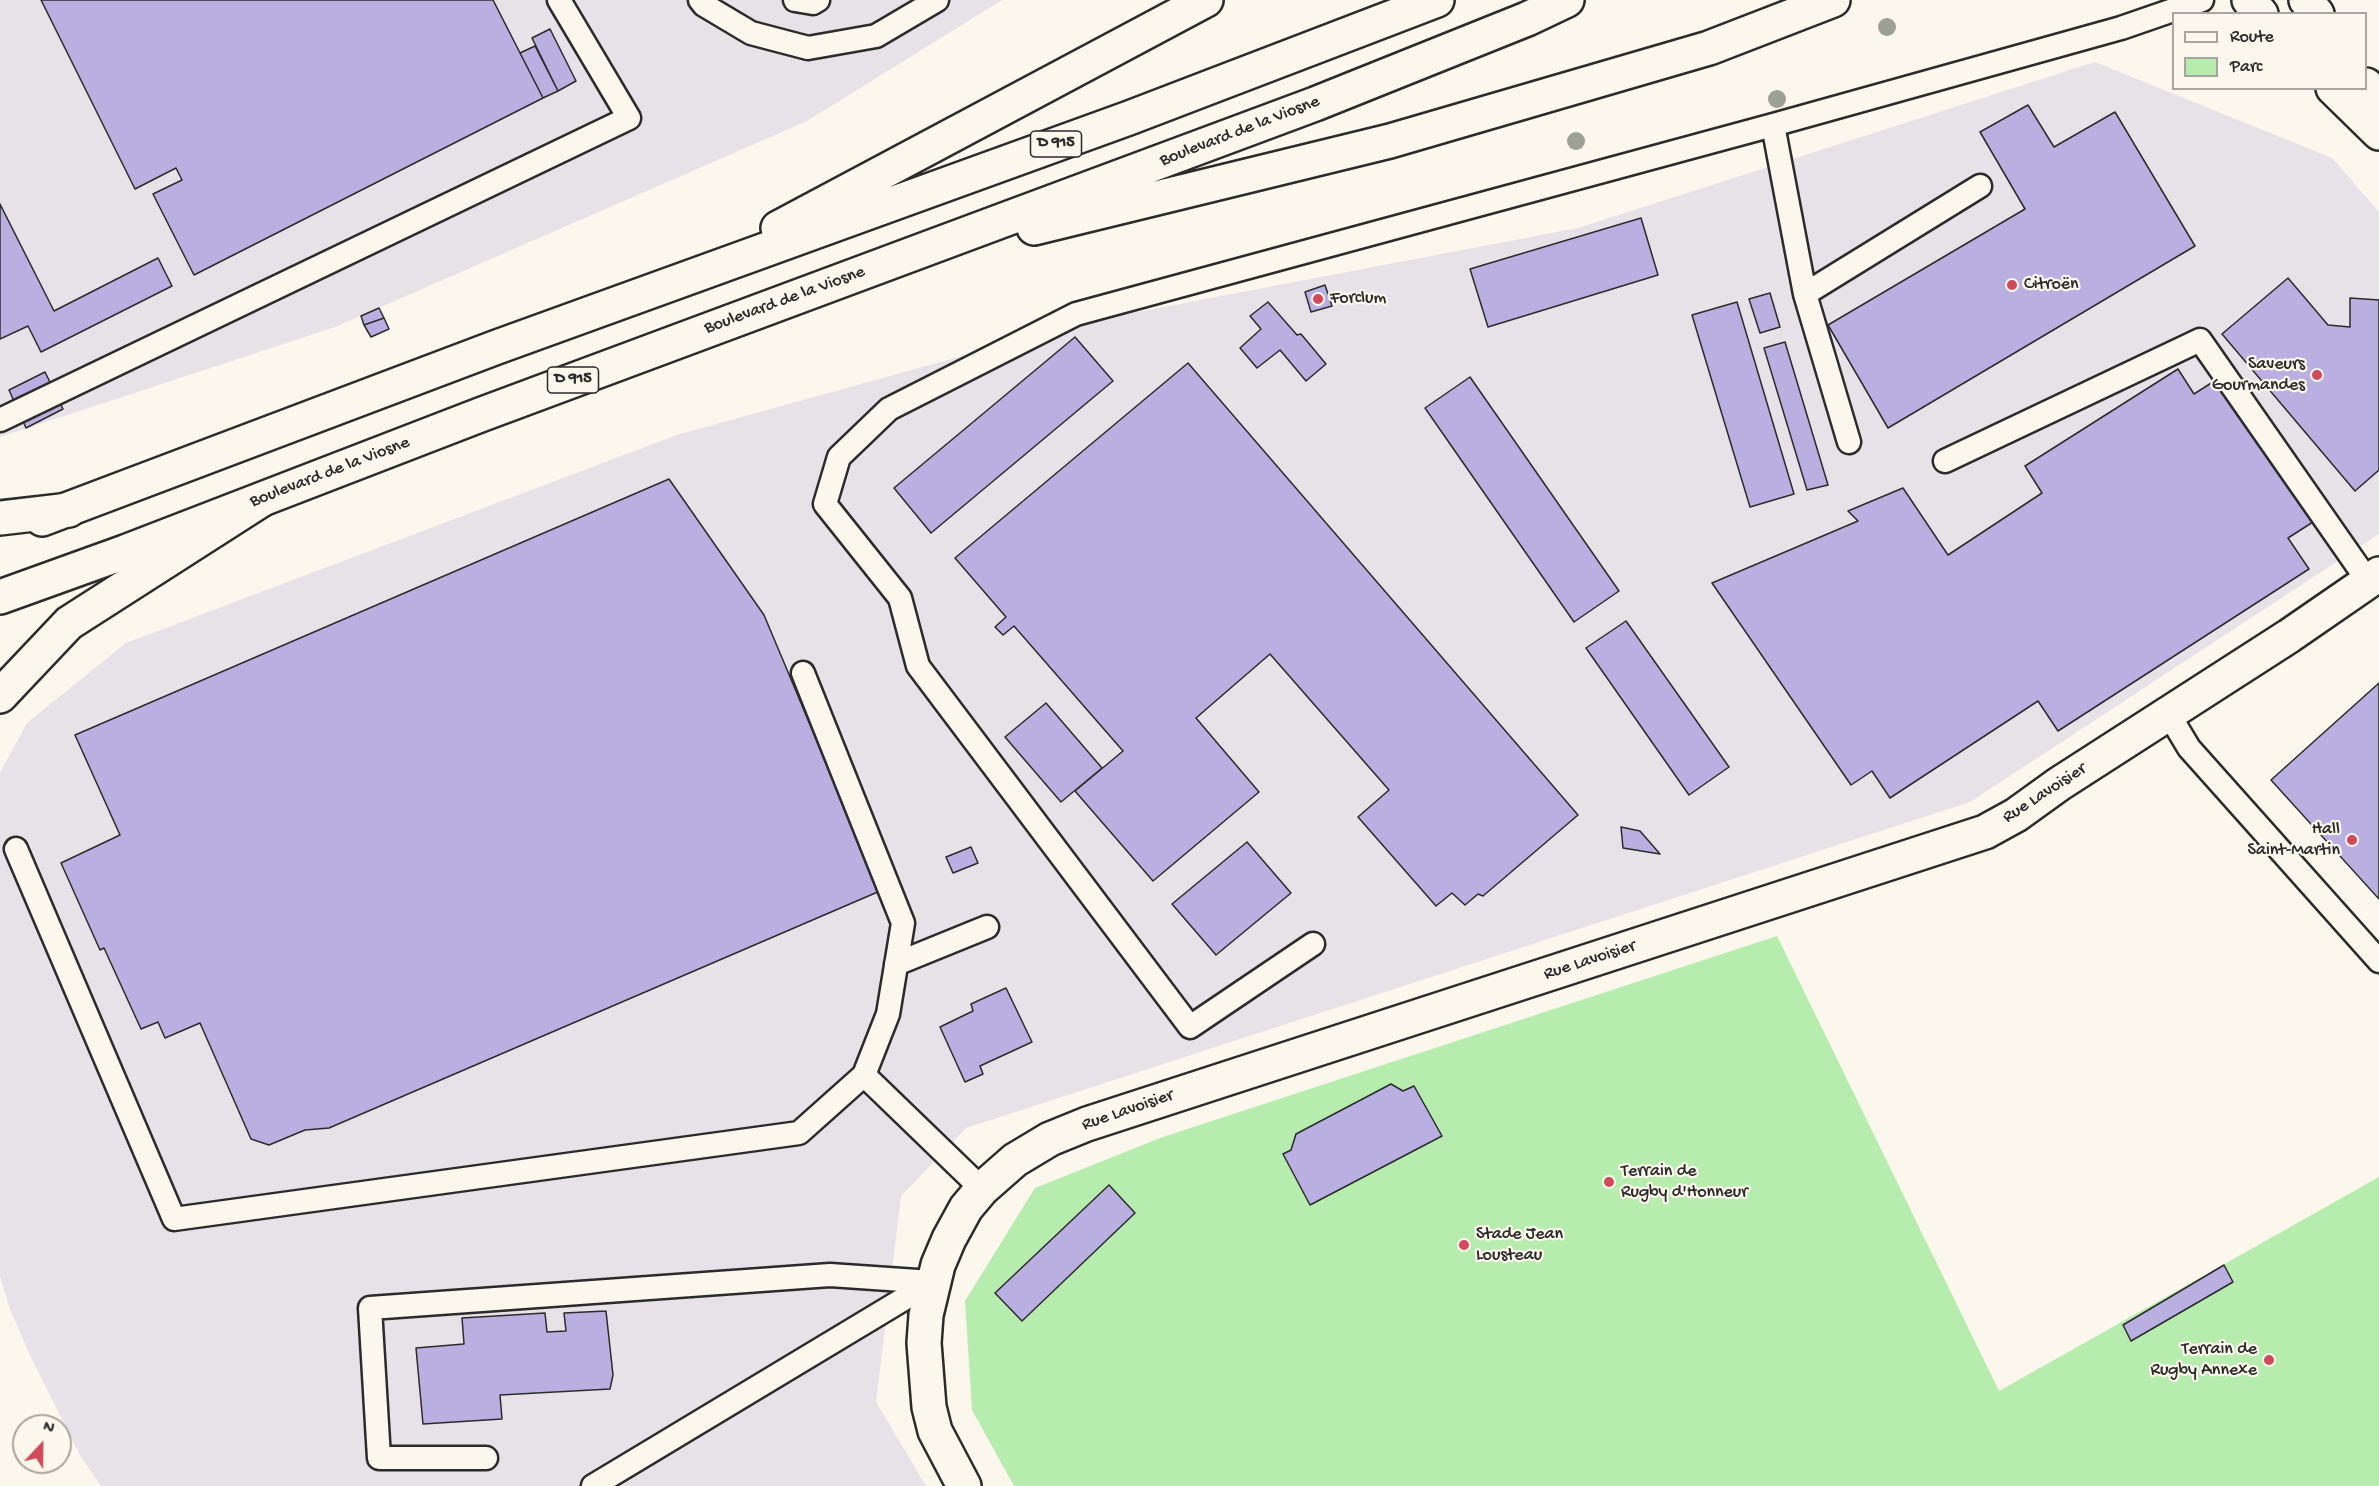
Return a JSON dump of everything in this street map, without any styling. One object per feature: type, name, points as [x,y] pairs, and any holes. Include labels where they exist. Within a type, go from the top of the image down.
[{"type":"main road","points":[[673,284],[1206,0]]},
{"type":"main road","name":"D 915","points":[[0,533],[69,510],[497,347],[1129,118],[1437,0]]},
{"type":"main road","name":"Boulevard de la Viosne","points":[[0,597],[1315,104],[1527,19],[1567,0]]},
{"type":"main road","points":[[886,264],[1390,141],[1709,48],[1833,0]]},
{"type":"main road","points":[[2249,0],[2259,12]]},
{"type":"main road","points":[[2306,0],[2315,12]]},
{"type":"main road","points":[[2367,87],[2379,105]]},
{"type":"main road","points":[[2335,90],[2379,133]]},
{"type":"main road","points":[[0,696],[69,623],[261,500]]},
{"type":"main road","points":[[0,518],[69,510]]},
{"type":"main road","name":"Rue Lavoisier","points":[[964,1486],[935,1431],[929,1407],[924,1343],[932,1282],[949,1239],[966,1208],[982,1189],[1015,1160],[1050,1139],[1087,1125],[1985,832],[2016,815],[2374,578]]},
{"type":"lane","points":[[0,420],[629,118],[559,0]]},
{"type":"lane","points":[[700,0],[704,5],[751,33],[808,48],[876,36],[937,0]]},
{"type":"lane","points":[[795,0],[813,3],[818,0]]},
{"type":"lane","points":[[2121,28],[2159,0]]},
{"type":"lane","points":[[1313,944],[1190,1027],[918,666],[900,598],[825,504],[838,458],[890,410],[1076,314],[2121,28],[2202,0]]},
{"type":"lane","points":[[1773,125],[1805,294],[1849,442]]},
{"type":"lane","points":[[1805,294],[1980,186]]},
{"type":"lane","points":[[1945,461],[2200,340],[2374,578]]},
{"type":"lane","points":[[16,849],[174,1219],[799,1133],[864,1075],[888,1014],[903,923],[803,673]]},
{"type":"lane","points":[[2168,713],[2189,748],[2379,961]]},
{"type":"lane","points":[[896,964],[987,927]]},
{"type":"lane","points":[[864,1075],[982,1189]]},
{"type":"lane","points":[[486,1458],[379,1458],[370,1308],[830,1275],[932,1282]]},
{"type":"lane","points":[[592,1486],[932,1282]]},
{"type":"shaded area","points":[[0,0],[1002,0],[807,121],[335,327],[0,437]]},
{"type":"shaded area","points":[[2095,62],[2332,158],[2379,212],[2379,534],[1970,802],[966,1128],[901,1196],[876,1402],[926,1486],[101,1486],[72,1439],[72,1414],[60,1414],[29,1353],[10,1309],[0,1276],[0,773],[27,723],[126,643],[677,435],[1085,322],[1578,228]]},
{"type":"green space","name":"Stade Jean Lousteau","points":[[1777,936],[1999,1391],[2379,1177],[2379,1486],[1014,1486],[972,1410],[965,1301],[1035,1188],[1160,1138]]},
{"type":"building","points":[[41,0],[493,0],[543,98],[194,275],[153,194],[182,180],[176,168],[135,189]]},
{"type":"building","points":[[550,29],[576,81],[558,91],[532,38]]},
{"type":"building","points":[[535,46],[558,91],[543,98],[520,53]]},
{"type":"building","name":"Citroën","points":[[2028,105],[2054,147],[2115,112],[2195,246],[1888,428],[1828,325],[2025,209],[1980,132]]},
{"type":"building","points":[[0,204],[54,311],[158,258],[172,286],[41,352],[28,326],[0,339]]},
{"type":"building","points":[[1641,218],[1658,275],[1488,327],[1470,269]]},
{"type":"building","name":"Saveurs Gourmandes","points":[[2288,278],[2328,325],[2350,327],[2350,298],[2379,300],[2379,470],[2355,491],[2222,334]]},
{"type":"building","name":"Forclum","points":[[1325,285],[1332,306],[1311,312],[1305,292]]},
{"type":"building","points":[[1770,293],[1780,327],[1760,333],[1749,299]]},
{"type":"building","points":[[1268,302],[1297,335],[1301,334],[1326,364],[1306,381],[1280,350],[1257,368],[1240,348],[1261,329],[1250,316]]},
{"type":"building","points":[[1737,302],[1794,494],[1750,507],[1692,315]]},
{"type":"building","points":[[379,308],[384,318],[364,325],[361,316]]},
{"type":"building","points":[[384,318],[389,329],[371,337],[364,325]]},
{"type":"building","points":[[1075,337],[1113,381],[931,533],[894,488]]},
{"type":"building","points":[[1785,342],[1828,485],[1807,490],[1764,348]]},
{"type":"building","points":[[1188,363],[1578,815],[1483,896],[1478,894],[1465,905],[1452,893],[1436,906],[1358,817],[1389,790],[1270,654],[1196,718],[1259,792],[1153,881],[1075,791],[1123,751],[1014,626],[1003,635],[995,627],[1006,617],[955,558]]},
{"type":"building","points":[[2178,369],[2194,394],[2219,378],[2313,522],[2288,538],[2309,569],[2058,731],[2038,701],[1890,798],[1872,771],[1851,785],[1712,583],[1858,521],[1848,511],[1903,488],[1948,555],[2042,493],[2025,466]]},
{"type":"building","points":[[45,372],[63,409],[26,428],[9,390]]},
{"type":"building","points":[[1470,377],[1619,591],[1574,622],[1425,408]]},
{"type":"building","points":[[669,479],[764,615],[880,891],[329,1128],[305,1130],[269,1145],[251,1139],[200,1023],[165,1038],[158,1022],[141,1029],[104,948],[100,950],[61,863],[120,835],[75,735]]},
{"type":"building","points":[[1626,621],[1729,767],[1689,795],[1586,648]]},
{"type":"building","name":"Hall Saint-Martin","points":[[2379,683],[2379,899],[2271,780]]},
{"type":"building","points":[[1046,703],[1102,768],[1061,802],[1005,737]]},
{"type":"building","points":[[1621,827],[1640,831],[1660,854],[1623,848]]},
{"type":"building","points":[[1247,842],[1291,893],[1216,955],[1172,904]]},
{"type":"building","points":[[971,847],[978,863],[953,873],[946,857]]},
{"type":"building","points":[[1006,988],[1032,1042],[980,1066],[983,1074],[965,1082],[940,1027],[973,1011],[971,1004]]},
{"type":"building","points":[[1391,1084],[1403,1091],[1414,1086],[1442,1136],[1310,1205],[1283,1154],[1291,1150],[1296,1134]]},
{"type":"building","points":[[1109,1185],[1135,1213],[1022,1321],[995,1293]]},
{"type":"building","points":[[2224,1265],[2233,1282],[2131,1341],[2123,1325]]},
{"type":"building","points":[[606,1311],[613,1375],[610,1389],[500,1395],[502,1419],[423,1424],[416,1348],[464,1344],[462,1318],[545,1313],[547,1332],[566,1331],[564,1313]]},
{"type":"place","name":"Citroën","points":[[2012,285]]},
{"type":"place","name":"Forclum","points":[[1318,299]]},
{"type":"place","name":"Saveurs Gourmandes","points":[[2317,375]]},
{"type":"place","name":"Hall Saint-Martin","points":[[2352,840]]},
{"type":"place","name":"Terrain de Rugby d'Honneur","points":[[1609,1182]]},
{"type":"place","name":"Stade Jean Lousteau","points":[[1464,1245]]},
{"type":"place","name":"Terrain de Rugby Annexe","points":[[2269,1360]]}]
